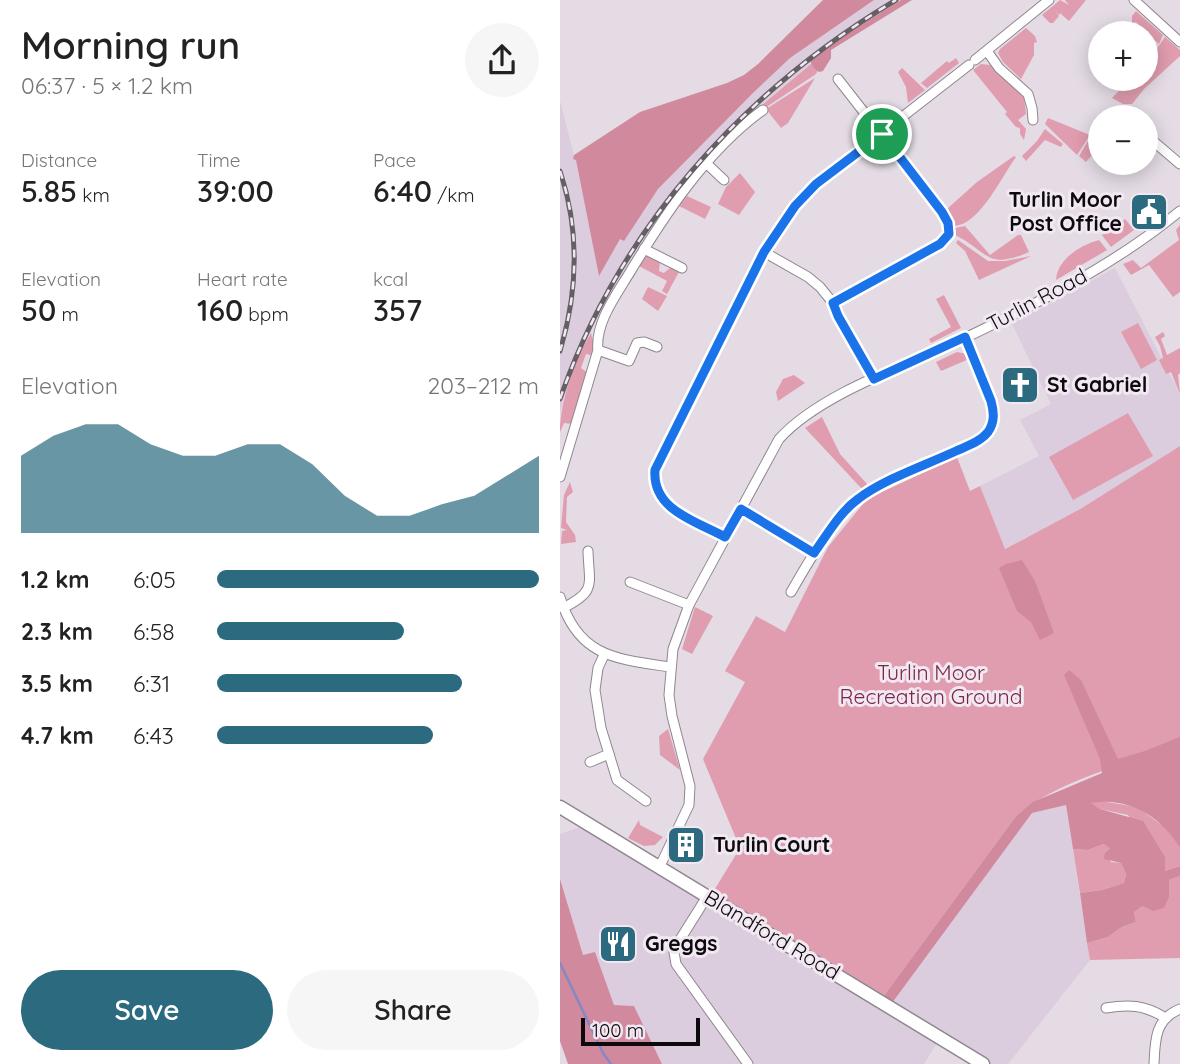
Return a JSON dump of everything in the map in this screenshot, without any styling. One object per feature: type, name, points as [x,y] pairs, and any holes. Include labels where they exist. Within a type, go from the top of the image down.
[{"type":"main road","name":"Blandford Road","points":[[560,807],[979,1063]]},
{"type":"street","points":[[725,537],[667,504],[657,488],[655,470],[764,252],[795,206],[816,184],[1049,0]]},
{"type":"street","points":[[1136,1],[1180,42]]},
{"type":"street","points":[[987,51],[999,68],[1028,94],[1033,120]]},
{"type":"street","points":[[833,303],[940,244],[949,234],[948,223],[942,212],[838,79]]},
{"type":"street","points":[[560,477],[598,350],[596,336],[617,293],[667,212],[707,164],[746,123],[763,110]]},
{"type":"street","points":[[1158,145],[1180,164]]},
{"type":"street","points":[[707,164],[724,180]]},
{"type":"street","name":"Turlin Road","points":[[660,866],[689,806],[690,798],[690,786],[669,695],[673,649],[689,605],[779,439],[794,423],[874,379],[965,337],[1099,267],[1152,234],[1180,211]]},
{"type":"street","points":[[644,249],[682,268]]},
{"type":"street","points":[[764,252],[808,277],[833,303],[874,379]]},
{"type":"street","points":[[791,592],[814,553],[847,508],[860,497],[978,441],[989,431],[994,411],[965,337]]},
{"type":"street","points":[[598,350],[629,361],[638,343],[644,342],[657,347]]},
{"type":"street","points":[[741,509],[814,553]]},
{"type":"street","points":[[563,608],[583,598],[589,585],[588,551]]},
{"type":"street","points":[[630,582],[689,605]]},
{"type":"street","points":[[560,597],[573,625],[604,654],[670,667]]},
{"type":"street","points":[[604,654],[595,681],[595,698],[601,728],[617,780],[646,800]]},
{"type":"street","points":[[590,762],[609,754]]},
{"type":"street","points":[[708,895],[676,946],[674,957],[676,964],[748,1064]]},
{"type":"street","points":[[1106,1008],[1128,1004],[1142,1006],[1164,1017]]},
{"type":"street","points":[[1154,1064],[1155,1038],[1164,1017],[1180,1009]]},
{"type":"shaded area","points":[[823,0],[874,0],[790,58],[754,92],[658,189],[624,241],[620,239],[599,276],[574,155],[640,112],[744,75]]},
{"type":"shaded area","points":[[874,0],[901,0],[814,57],[810,64],[761,105],[709,156],[659,219],[613,290],[590,333],[569,382],[560,413],[560,101],[573,159],[576,159],[592,239],[624,240],[658,189],[754,92],[790,58]]},
{"type":"shaded area","points":[[901,0],[912,0],[831,50],[831,58],[823,71],[819,72],[814,68],[810,61],[814,57]]},
{"type":"shaded area","points":[[1115,268],[1180,394],[1180,446],[1082,508],[1004,549],[980,486],[1039,456],[1020,420],[1051,404],[1012,324]]},
{"type":"shaded area","points":[[1022,560],[1035,581],[1054,633],[1040,640],[1031,622],[1017,611],[999,568]]},
{"type":"shaded area","points":[[1069,670],[1081,680],[1118,759],[1180,737],[1180,848],[1164,827],[1143,811],[1118,803],[1091,803],[1100,809],[1143,821],[1165,857],[1165,871],[1180,866],[1180,876],[1169,880],[1169,897],[1164,908],[1153,911],[1143,906],[1134,912],[1136,922],[1122,927],[1108,937],[1087,943],[1080,893],[1124,883],[1126,874],[1121,863],[1104,859],[1110,848],[1104,844],[1088,850],[1073,849],[1066,805],[1032,813],[892,1003],[883,997],[1016,816],[1033,802],[1102,773],[1100,759],[1064,675]]},
{"type":"shaded area","points":[[1066,805],[1090,960],[1008,1064],[983,1064],[940,1038],[924,1064],[662,1064],[634,1006],[614,1005],[595,952],[583,955],[560,879],[560,834],[589,824],[889,1007],[1032,813]]},
{"type":"shaded area","points":[[560,879],[583,955],[595,952],[614,1005],[634,1006],[662,1064],[568,1064],[560,1041]]},
{"type":"green space","points":[[1060,0],[1069,5],[1065,0],[1086,0],[1069,21],[1062,12],[1059,15],[1055,11],[1059,16],[1050,23],[1042,15]]},
{"type":"green space","points":[[1136,11],[1147,21],[1132,21]]},
{"type":"green space","points":[[1026,28],[1035,36],[1037,42],[1034,43],[1034,55],[1021,79],[1003,62],[998,53]]},
{"type":"green space","points":[[1158,31],[1163,35],[1158,43]]},
{"type":"green space","points":[[1165,37],[1180,50],[1180,56],[1158,76],[1158,47]]},
{"type":"green space","points":[[956,58],[959,63],[927,88],[921,83],[947,61],[949,63]]},
{"type":"green space","points":[[812,63],[818,70],[816,74],[765,108],[762,105]]},
{"type":"green space","points":[[981,64],[990,65],[1024,98],[1026,114],[1018,120],[1026,129],[1024,140],[1020,128],[1005,114],[1007,112],[973,70]]},
{"type":"green space","points":[[902,68],[925,90],[908,103],[906,87],[898,72]]},
{"type":"green space","points":[[815,78],[788,123],[781,128],[766,109]]},
{"type":"green space","points":[[1119,91],[1142,91],[1132,104],[1123,104],[1112,98]]},
{"type":"green space","points":[[1048,118],[1088,134],[1088,138],[1077,155],[1045,124]]},
{"type":"green space","points":[[1045,129],[1063,144],[1061,147],[1045,140],[1026,161],[1022,156]]},
{"type":"green space","points":[[1088,141],[1088,160],[1086,162],[1079,156]]},
{"type":"green space","points":[[1016,157],[982,208],[964,223],[955,226],[947,209],[977,182]]},
{"type":"green space","points":[[740,173],[755,192],[739,215],[718,204],[726,187]]},
{"type":"green space","points":[[687,196],[711,207],[705,219],[679,206]]},
{"type":"green space","points":[[1125,219],[1134,230],[1111,247],[1102,235]]},
{"type":"green space","points":[[1180,225],[1180,292],[1173,297],[1149,265],[1131,275],[1123,264],[1133,260],[1141,268],[1179,240],[1176,230]]},
{"type":"green space","points":[[965,226],[990,255],[1018,235],[1021,235],[1029,252],[1004,260],[988,257],[955,235],[955,228]]},
{"type":"green space","points":[[958,240],[988,261],[1031,256],[979,280],[965,251],[956,243]]},
{"type":"green space","points":[[1099,240],[1107,250],[1056,280],[1057,272],[1065,259],[1085,245]]},
{"type":"green space","points":[[645,254],[660,261],[659,271],[664,273],[671,267],[680,270],[667,294],[662,291],[667,281],[639,266],[633,278],[631,277]]},
{"type":"green space","points":[[648,287],[667,296],[658,311],[642,299]]},
{"type":"green space","points":[[944,295],[961,328],[931,343],[929,339],[951,327],[936,299]]},
{"type":"green space","points":[[1138,323],[1157,360],[1141,369],[1121,332]]},
{"type":"green space","points":[[1163,332],[1165,336],[1161,339],[1167,355],[1180,348],[1180,394],[1171,372],[1166,374],[1159,360],[1163,358],[1155,337]]},
{"type":"green space","points":[[591,333],[594,346],[591,355],[586,354],[581,368],[588,373],[572,424],[564,423],[560,432],[570,381]]},
{"type":"green space","points":[[957,352],[967,354],[969,359],[941,371],[936,362]]},
{"type":"green space","points":[[794,375],[805,383],[778,401],[776,392],[783,379]]},
{"type":"green space","points":[[1128,413],[1153,456],[1073,500],[1049,457]]},
{"type":"green space","points":[[822,417],[840,454],[867,484],[862,489],[805,428]]},
{"type":"green space","name":"Turlin Moor Recreation Ground","points":[[1180,446],[1180,744],[1052,792],[1016,816],[883,997],[713,892],[740,848],[703,759],[745,682],[725,671],[756,616],[785,632],[828,547],[867,499],[957,457],[970,491],[980,486],[1005,549],[1082,508]]},
{"type":"green space","points":[[570,482],[573,492],[567,497],[566,522],[575,535],[576,542],[561,544],[562,531],[567,530],[561,528],[564,495]]},
{"type":"green space","points":[[695,607],[713,616],[692,654],[682,649]]},
{"type":"green space","points":[[668,729],[680,770],[660,755],[659,736]]},
{"type":"green space","points":[[1101,801],[1137,807],[1170,831],[1180,848],[1180,866],[1165,871],[1128,815],[1100,809],[1090,803]]},
{"type":"green space","points":[[639,820],[640,825],[663,837],[655,845],[644,846],[628,838]]},
{"type":"green space","points":[[1104,844],[1111,847],[1105,853],[1111,862],[1121,863],[1126,874],[1124,883],[1080,893],[1073,849],[1088,850]]},
{"type":"green space","points":[[1180,876],[1180,958],[1090,960],[1087,943],[1108,937],[1122,927],[1136,922],[1134,912],[1169,897],[1169,880]]},
{"type":"waterway","points":[[560,963],[603,1053],[611,1064]]},
{"type":"railway","points":[[560,399],[585,337],[616,278],[652,222],[692,170],[738,122],[787,77],[896,0]]},
{"type":"railway","points":[[560,171],[574,238],[573,284],[560,351]]},
{"type":"place","name":"Turlin Moor Post Office","points":[[1149,212]]},
{"type":"place","name":"St Gabriel","points":[[1020,385]]},
{"type":"place","name":"Turlin Court","points":[[686,845]]},
{"type":"place","name":"Greggs","points":[[618,944]]},
{"type":"route","points":[[882,134],[942,212],[949,226],[949,234],[940,244],[833,303],[838,316],[874,379],[965,337],[991,401],[993,422],[989,431],[978,441],[860,497],[847,508],[814,553],[741,509],[725,537],[672,509],[657,488],[655,470],[764,252],[795,206],[816,184],[882,134]]}]
